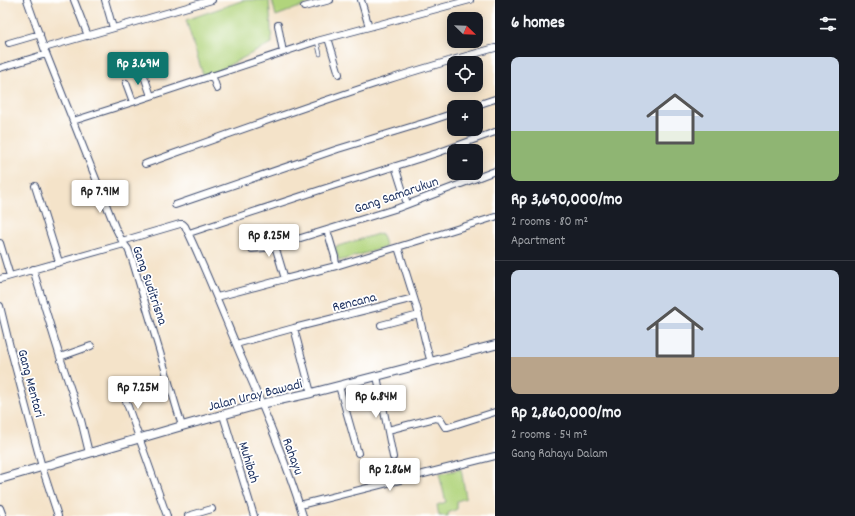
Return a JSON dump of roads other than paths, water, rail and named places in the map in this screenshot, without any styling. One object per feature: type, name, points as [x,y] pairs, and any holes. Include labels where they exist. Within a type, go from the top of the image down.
[{"type":"street","name":"Gang Suditrisna","points":[[27,0],[45,51],[115,227],[123,243],[128,249],[182,426]]},
{"type":"street","points":[[74,0],[88,36]]},
{"type":"street","points":[[105,0],[113,28]]},
{"type":"street","points":[[0,68],[88,36],[212,0]]},
{"type":"street","points":[[304,7],[330,0]]},
{"type":"street","points":[[361,0],[369,27]]},
{"type":"street","points":[[73,121],[317,41],[470,0]]},
{"type":"street","points":[[278,25],[283,52]]},
{"type":"street","points":[[9,43],[40,34]]},
{"type":"street","points":[[328,38],[339,74]]},
{"type":"street","points":[[145,164],[272,118],[388,79],[495,48]]},
{"type":"street","points":[[142,70],[152,96]]},
{"type":"street","points":[[212,75],[217,89]]},
{"type":"street","points":[[126,83],[133,102]]},
{"type":"street","points":[[483,103],[495,99]]},
{"type":"street","points":[[175,205],[338,149],[447,115]]},
{"type":"street","points":[[0,279],[123,243],[181,224],[185,225],[189,233],[495,132]]},
{"type":"street","points":[[395,166],[407,204]]},
{"type":"street","name":"Gang Samarukun","points":[[252,249],[276,247],[278,245],[407,204],[495,171]]},
{"type":"street","points":[[35,186],[59,262]]},
{"type":"street","points":[[217,298],[336,266],[495,217]]},
{"type":"street","points":[[327,230],[335,257],[336,266]]},
{"type":"street","name":"Rahayu","points":[[189,233],[262,404],[288,471],[303,516]]},
{"type":"street","points":[[0,243],[10,276]]},
{"type":"street","points":[[276,247],[286,279]]},
{"type":"street","points":[[398,247],[419,314],[431,362]]},
{"type":"street","points":[[33,269],[81,420],[89,453]]},
{"type":"street","name":"Rencana","points":[[236,344],[414,298]]},
{"type":"street","name":"Gang Mentari","points":[[0,306],[42,467],[58,516]]},
{"type":"street","points":[[381,325],[419,314]]},
{"type":"street","points":[[294,328],[311,393]]},
{"type":"street","name":"Jalan Uray Bawadi","points":[[0,479],[262,404],[339,386],[495,345]]},
{"type":"street","points":[[60,357],[91,346]]},
{"type":"street","points":[[377,376],[394,457]]},
{"type":"street","points":[[339,386],[358,454]]},
{"type":"street","points":[[121,387],[166,516]]},
{"type":"street","points":[[388,430],[435,418],[440,419],[445,426],[448,427],[495,412]]},
{"type":"street","name":"Muhibah","points":[[223,415],[254,516]]},
{"type":"street","points":[[300,505],[495,456]]},
{"type":"street","points":[[0,508],[3,516]]},
{"type":"street","points":[[188,516],[212,509]]},
{"type":"lane","points":[[317,41],[320,54]]}]
